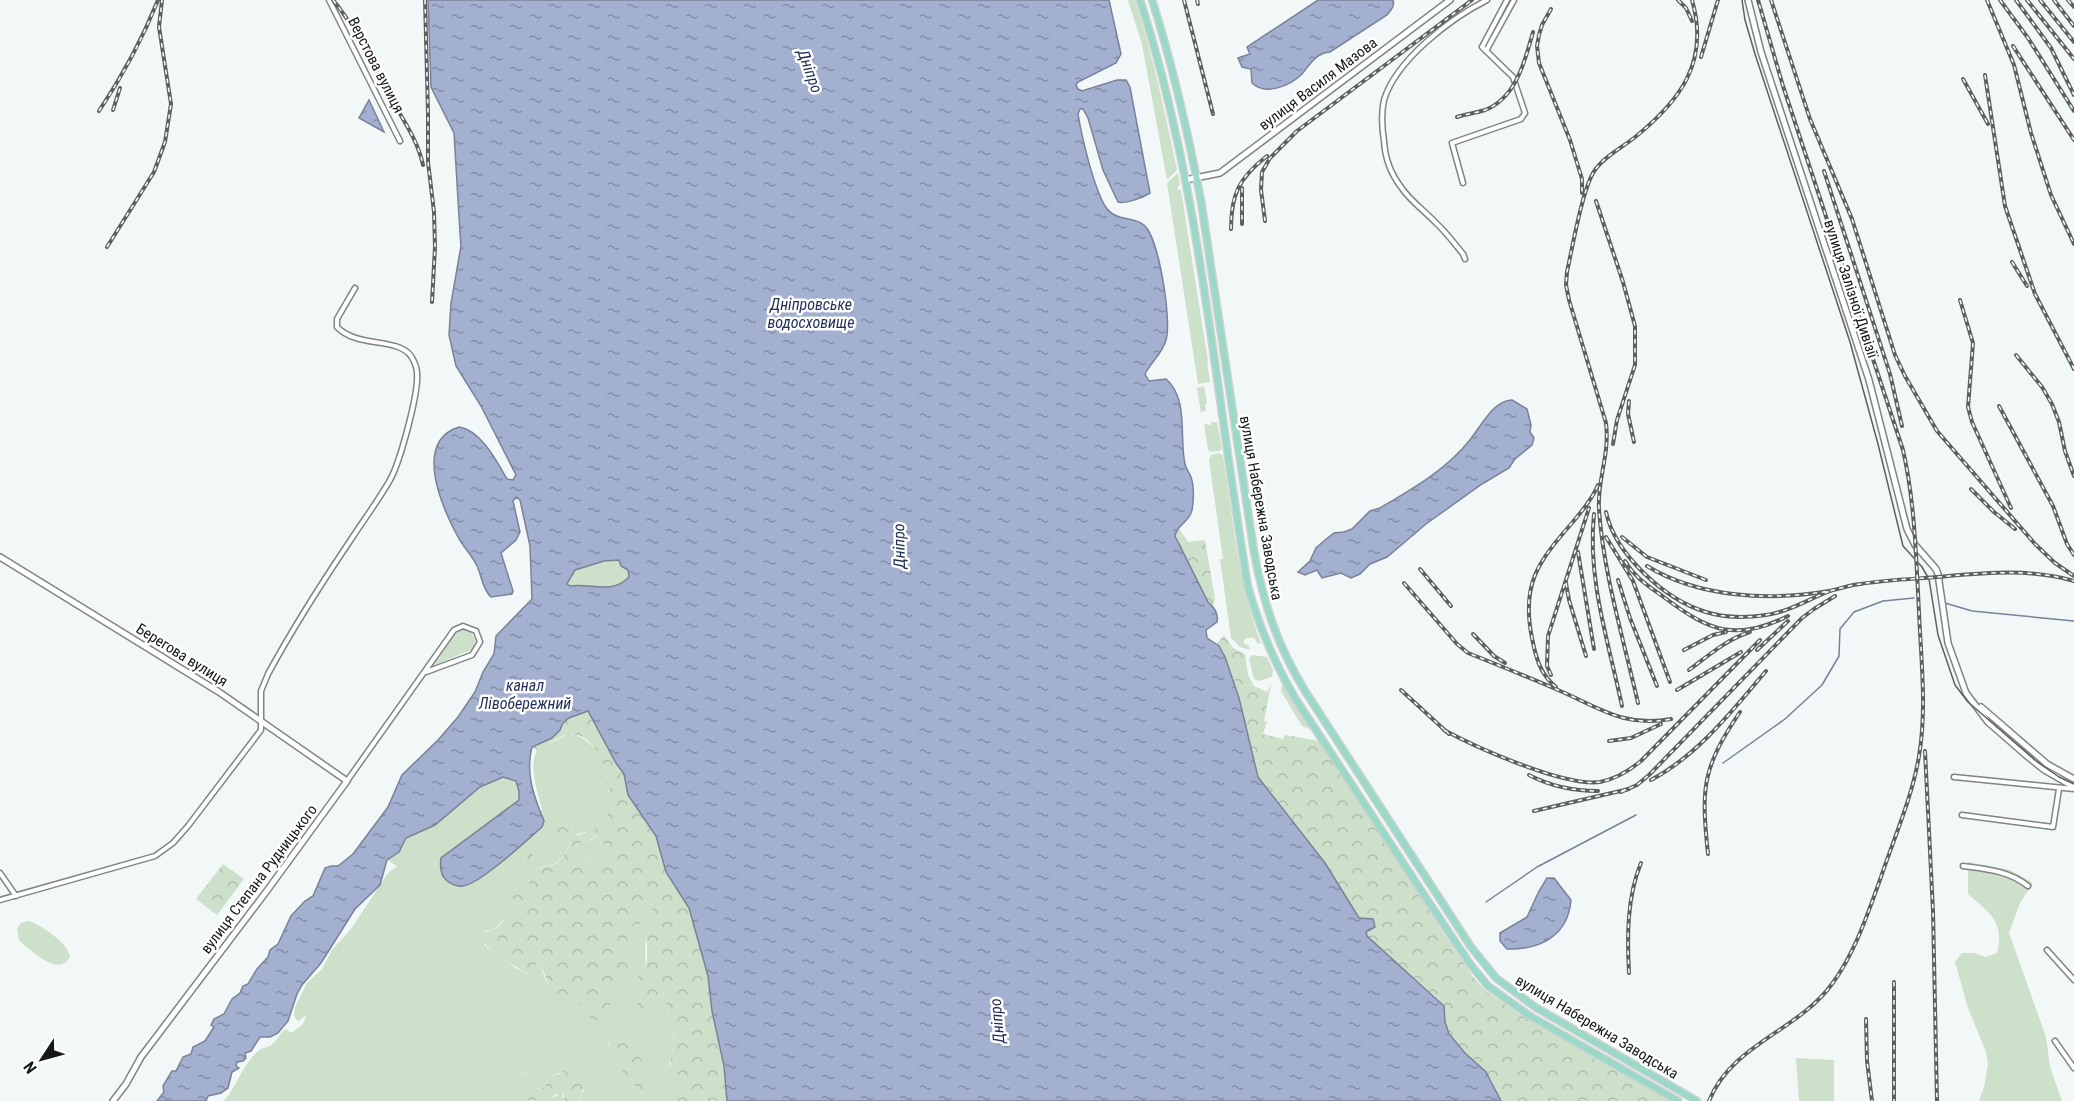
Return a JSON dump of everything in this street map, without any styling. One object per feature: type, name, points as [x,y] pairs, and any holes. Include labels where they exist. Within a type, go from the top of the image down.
[{"type":"main road","name":"вулиця Набережна Заводська","points":[[1140,0],[1159,64],[1185,180],[1248,587],[1258,623],[1276,666],[1430,904],[1470,964],[1488,986],[1530,1016],[1676,1100]]},
{"type":"main road","name":"вулиця Набережна Заводська","points":[[1152,0],[1170,62],[1197,178],[1260,584],[1269,619],[1293,672],[1471,947],[1496,978],[1535,1007],[1698,1101]]},
{"type":"street","name":"Верстова вулиця","points":[[329,0],[400,141]]},
{"type":"street","name":"вулиця Василя Мазова","points":[[1185,180],[1220,173],[1450,0]]},
{"type":"street","points":[[1465,259],[1437,223],[1400,186],[1391,169],[1384,150],[1382,127],[1384,101],[1393,80],[1407,62],[1435,36],[1471,8],[1487,0]]},
{"type":"street","points":[[1463,183],[1452,143],[1521,119],[1525,113],[1513,77],[1486,51],[1483,45],[1507,0]]},
{"type":"street","points":[[1486,51],[1514,0]]},
{"type":"street","name":"вулиця Залізної Дивізії","points":[[1748,0],[1761,52],[1872,389],[1903,519],[1911,539],[1936,569],[1940,578],[1948,643],[1966,693]]},
{"type":"street","points":[[0,900],[155,856],[173,843],[188,826],[261,730],[261,692],[268,674],[395,469],[416,387],[417,373],[413,358],[406,351],[399,346],[360,339],[337,327],[337,319],[355,288]]},
{"type":"street","name":"Берегова вулиця","points":[[0,557],[262,720],[347,781]]},
{"type":"street","name":"вулиця Степана Рудницького","points":[[113,1101],[126,1084],[141,1057],[266,892],[454,630],[463,626],[476,631],[480,642],[472,655],[426,672]]},
{"type":"street","points":[[1966,693],[2047,764],[2074,779]]},
{"type":"street","points":[[1966,693],[1985,719],[2018,749],[2043,769],[2074,788]]},
{"type":"street","points":[[1954,777],[2058,789],[2074,788]]},
{"type":"street","points":[[1962,815],[2053,828],[2058,789]]},
{"type":"street","points":[[1963,866],[2006,874],[2028,886]]},
{"type":"street","points":[[0,873],[16,896]]},
{"type":"street","points":[[2047,950],[2074,980]]},
{"type":"street","points":[[2055,1041],[2074,1068]]},
{"type":"green space","points":[[1128,0],[1135,0],[1168,127],[1177,170],[1167,180],[1142,44]]},
{"type":"green space","points":[[1178,173],[1180,185],[1178,190],[1181,190],[1210,382],[1198,384],[1167,183]]},
{"type":"green space","points":[[1204,386],[1207,403],[1206,410],[1201,413],[1197,388]]},
{"type":"green space","points":[[1211,422],[1217,422],[1222,448],[1220,451],[1210,452],[1208,449],[1204,424],[1211,425]]},
{"type":"green space","points":[[1219,453],[1223,456],[1233,527],[1247,598],[1261,643],[1258,644],[1254,638],[1247,638],[1243,641],[1250,650],[1240,647],[1231,638],[1209,460],[1211,455]]},
{"type":"green space","points":[[1180,530],[1188,542],[1205,540],[1215,599],[1213,606],[1208,602],[1179,544],[1175,531]]},
{"type":"green space","points":[[620,560],[628,569],[629,577],[616,586],[569,586],[567,584],[575,570],[604,561]]},
{"type":"green space","points":[[463,630],[474,636],[473,649],[432,666],[455,634]]},
{"type":"green space","points":[[1224,635],[1233,648],[1245,654],[1248,675],[1254,686],[1267,692],[1271,685],[1264,721],[1267,722],[1263,734],[1283,739],[1285,735],[1320,741],[1445,935],[1474,978],[1486,991],[1518,1013],[1671,1101],[1501,1101],[1488,1075],[1450,1035],[1439,1000],[1367,936],[1365,932],[1375,927],[1373,919],[1359,918],[1325,863],[1258,777],[1235,684],[1217,644]]},
{"type":"green space","points":[[1252,655],[1267,657],[1273,670],[1272,677],[1259,681],[1254,679],[1249,659]]},
{"type":"green space","points":[[1282,683],[1312,730],[1302,726],[1281,691]]},
{"type":"green space","points":[[589,710],[624,774],[628,795],[656,836],[666,872],[689,908],[708,976],[712,1011],[724,1066],[727,1101],[667,1101],[664,1098],[667,1093],[675,1090],[674,1082],[681,1088],[686,1074],[669,1073],[673,1049],[668,1041],[674,1039],[674,1031],[669,1022],[663,992],[645,1013],[634,994],[634,985],[647,960],[646,937],[652,905],[645,900],[641,904],[647,917],[641,923],[629,928],[642,941],[632,951],[622,955],[625,961],[633,961],[635,970],[628,976],[622,974],[615,977],[608,996],[613,999],[605,1016],[598,1021],[590,1019],[585,1006],[572,1001],[565,1002],[555,993],[537,963],[534,968],[534,977],[489,948],[477,934],[496,928],[509,915],[519,912],[522,906],[512,898],[517,892],[528,894],[525,851],[531,851],[534,858],[533,869],[553,865],[565,855],[571,841],[557,840],[556,828],[564,819],[570,819],[573,835],[600,827],[593,837],[575,845],[575,848],[588,861],[600,863],[605,858],[602,828],[607,817],[609,785],[605,767],[598,752],[586,739],[571,734],[537,750],[532,747],[552,738],[563,723],[570,718]]},
{"type":"green space","points":[[568,734],[577,735],[597,750],[606,766],[610,783],[607,802],[608,820],[603,828],[606,858],[601,863],[596,863],[580,855],[575,845],[591,840],[597,835],[586,832],[573,835],[570,819],[558,835],[558,840],[571,840],[565,854],[558,862],[532,869],[534,858],[531,851],[526,851],[528,894],[523,894],[516,903],[523,905],[519,912],[509,916],[495,928],[485,931],[484,945],[516,968],[534,977],[534,968],[537,963],[551,988],[585,1006],[587,1012],[605,1016],[612,1000],[608,996],[615,977],[622,974],[625,961],[622,955],[628,950],[628,927],[635,926],[641,904],[645,900],[652,905],[645,946],[648,989],[651,1007],[652,1000],[663,992],[665,997],[669,1022],[674,1031],[672,1057],[669,1065],[686,1073],[681,1088],[674,1083],[675,1090],[664,1098],[667,1101],[580,1101],[585,1088],[580,1079],[580,1067],[548,1078],[545,1087],[538,1089],[525,1072],[519,1074],[526,1101],[224,1101],[250,1059],[258,1051],[272,1045],[286,1029],[291,1033],[303,1024],[307,1015],[298,1021],[294,1016],[295,1007],[307,983],[322,969],[332,950],[351,929],[388,873],[397,866],[387,860],[397,853],[408,836],[435,824],[485,785],[498,778],[509,777],[516,784],[519,800],[512,807],[465,886],[483,875],[542,827],[544,821],[540,812],[542,810],[533,764],[537,750]],"holes":[[[613,1041],[636,1076],[619,1061],[608,1045]]]},
{"type":"green space","points":[[1968,862],[2010,870],[2033,883],[2020,903],[2009,933],[2046,1037],[2050,1067],[2062,1101],[1979,1101],[1988,1064],[1986,1052],[1968,1008],[1955,962],[1962,953],[1974,953],[1986,957],[1997,953],[1999,933],[1989,913],[1968,894]]},
{"type":"green space","points":[[223,864],[244,879],[217,915],[196,899]]},
{"type":"green space","points":[[28,921],[46,930],[64,945],[70,956],[65,962],[59,965],[52,964],[19,940],[17,929],[21,923]]},
{"type":"green space","points":[[622,1033],[634,1045],[642,1061],[634,1072],[647,1087],[645,1091],[624,1079],[622,1064],[607,1053],[612,1041]]},
{"type":"green space","points":[[1796,1058],[1834,1060],[1834,1101],[1799,1101]]},
{"type":"green space","points":[[580,1067],[584,1073],[580,1079],[586,1083],[580,1101],[564,1101],[562,1091],[550,1097],[526,1101],[518,1075],[525,1072],[538,1089],[545,1087],[550,1076],[558,1075],[567,1069]]},
{"type":"green space","points":[[559,1091],[562,1091],[564,1101],[527,1101],[557,1096]]},
{"type":"water","name":"Дніпровське водосховище","points":[[428,0],[1109,0],[1121,54],[1116,63],[1076,85],[1082,91],[1117,80],[1126,80],[1130,87],[1150,193],[1134,200],[1118,202],[1103,170],[1088,118],[1083,109],[1080,109],[1078,114],[1092,174],[1105,206],[1114,215],[1144,225],[1155,246],[1159,262],[1166,299],[1166,340],[1145,374],[1149,381],[1166,379],[1173,387],[1181,408],[1183,454],[1185,466],[1192,481],[1193,506],[1189,518],[1178,529],[1175,536],[1208,602],[1217,613],[1217,622],[1206,630],[1207,638],[1219,646],[1225,657],[1239,698],[1258,777],[1325,863],[1359,918],[1373,919],[1375,927],[1366,932],[1367,936],[1444,1006],[1445,1022],[1449,1034],[1486,1072],[1501,1101],[727,1101],[724,1066],[712,1011],[708,976],[689,908],[666,872],[656,836],[628,795],[624,774],[588,711],[569,718],[552,738],[532,747],[530,776],[544,821],[542,827],[503,861],[471,883],[456,886],[444,878],[441,858],[519,800],[516,781],[503,777],[480,787],[435,825],[406,838],[399,852],[387,860],[380,885],[355,909],[321,963],[302,985],[288,1021],[278,1033],[270,1037],[260,1037],[251,1051],[245,1053],[246,1058],[237,1062],[236,1066],[239,1068],[232,1072],[228,1088],[221,1093],[208,1096],[206,1101],[157,1101],[164,1092],[163,1086],[172,1071],[176,1071],[183,1057],[191,1054],[193,1047],[205,1041],[214,1027],[211,1025],[214,1019],[224,1014],[232,999],[240,993],[243,986],[248,984],[268,957],[270,950],[278,944],[291,916],[313,896],[325,868],[338,866],[353,854],[388,807],[402,775],[458,717],[475,692],[494,654],[496,636],[532,599],[530,546],[520,500],[516,497],[513,501],[520,532],[516,540],[501,553],[513,591],[512,594],[491,597],[476,564],[460,541],[445,510],[435,477],[434,461],[437,447],[445,435],[459,427],[467,429],[481,440],[507,479],[513,480],[516,475],[481,406],[456,366],[449,335],[451,303],[461,246],[454,133],[431,87]],"holes":[[[619,560],[621,566],[628,570],[629,577],[616,586],[570,586],[567,584],[575,570],[604,561]]]},
{"type":"water","points":[[1318,0],[1393,0],[1393,4],[1387,15],[1330,52],[1317,57],[1302,74],[1291,82],[1277,88],[1257,87],[1252,83],[1251,69],[1242,67],[1238,58],[1250,54],[1247,47]]},
{"type":"water","points":[[369,100],[384,132],[359,118]]},
{"type":"water","points":[[1512,400],[1527,409],[1531,425],[1530,432],[1534,438],[1532,445],[1515,459],[1509,468],[1482,484],[1426,524],[1387,557],[1370,564],[1360,574],[1351,578],[1341,573],[1322,578],[1317,570],[1305,575],[1298,572],[1310,561],[1316,548],[1334,533],[1352,529],[1370,511],[1392,501],[1439,470],[1469,441],[1493,410],[1505,401]]},
{"type":"water","points":[[1547,878],[1554,878],[1571,900],[1564,923],[1558,932],[1541,943],[1519,949],[1507,949],[1500,941],[1500,933],[1527,917]]},
{"type":"waterway","points":[[1723,763],[1785,719],[1822,685],[1839,656],[1840,629],[1854,612],[1883,601],[1914,598]]},
{"type":"waterway","points":[[1945,603],[1972,611],[2074,621]]},
{"type":"waterway","points":[[1486,902],[1537,867],[1636,815]]},
{"type":"tram line","points":[[1742,0],[1755,54],[1850,342],[1903,546],[1922,567],[1929,579],[1938,635],[1955,685],[1968,702],[2036,761],[2074,784]]},
{"type":"railway","points":[[99,111],[132,57],[158,0]]},
{"type":"railway","points":[[107,247],[154,172],[165,142],[171,104],[159,27],[162,0]]},
{"type":"railway","points":[[333,0],[356,33],[408,127],[423,165]]},
{"type":"railway","points":[[425,0],[428,162],[434,212],[435,247],[432,302]]},
{"type":"railway","points":[[1184,0],[1213,114]]},
{"type":"railway","points":[[1197,0],[1198,4]]},
{"type":"railway","points":[[1265,221],[1261,190],[1262,172],[1270,158],[1297,131],[1472,0]]},
{"type":"railway","points":[[1678,0],[1686,8],[1692,21]]},
{"type":"railway","points":[[1638,703],[1609,582],[1601,533],[1599,498],[1606,446],[1606,423],[1566,285],[1582,203],[1595,170],[1665,110],[1687,78],[1694,61],[1697,43],[1697,22],[1692,0]]},
{"type":"railway","points":[[1701,57],[1718,0]]},
{"type":"railway","points":[[1709,1101],[1719,1082],[1733,1065],[1818,1000],[1832,984],[1848,959],[1866,919],[1907,802],[1916,772],[1923,720],[1914,530],[1903,450],[1783,86],[1758,0]]},
{"type":"railway","points":[[1771,0],[1810,119],[1852,219],[1895,355],[1905,376],[1937,431],[2035,544],[2055,563],[2074,576]]},
{"type":"railway","points":[[1987,0],[2014,65],[2031,133],[2051,195],[2074,244]]},
{"type":"railway","points":[[2000,0],[2028,38],[2074,111]]},
{"type":"railway","points":[[2016,0],[2051,48],[2074,95]]},
{"type":"railway","points":[[2027,0],[2074,59]]},
{"type":"railway","points":[[2040,0],[2074,42]]},
{"type":"railway","points":[[2054,0],[2074,26]]},
{"type":"railway","points":[[2068,0],[2074,7]]},
{"type":"railway","points":[[1551,9],[1539,35],[1537,46],[1539,63],[1570,140],[1582,179],[1582,193]]},
{"type":"railway","points":[[1457,117],[1485,110],[1504,97],[1518,77],[1533,32]]},
{"type":"railway","points":[[2013,46],[2074,140]]},
{"type":"railway","points":[[1985,75],[2005,206],[2035,294],[2074,369]]},
{"type":"railway","points":[[1963,79],[1988,124]]},
{"type":"railway","points":[[113,110],[120,88]]},
{"type":"railway","points":[[1231,229],[1231,217],[1238,188],[1257,164],[1267,156]]},
{"type":"railway","points":[[1824,171],[1890,374],[1902,426]]},
{"type":"railway","points":[[1242,188],[1242,224]]},
{"type":"railway","points":[[1596,201],[1635,326],[1635,365],[1617,420],[1613,444]]},
{"type":"railway","points":[[2012,262],[2027,286]]},
{"type":"railway","points":[[1960,300],[1973,343],[1968,407],[1972,422],[2011,508]]},
{"type":"railway","points":[[2016,355],[2042,387],[2052,404],[2074,476]]},
{"type":"railway","points":[[1629,401],[1628,414],[1634,442]]},
{"type":"railway","points":[[1999,406],[2053,506],[2067,544],[2074,555]]},
{"type":"railway","points":[[1556,687],[1542,671],[1535,652],[1529,619],[1531,588],[1542,562],[1586,505],[1598,485]]},
{"type":"railway","points":[[1971,489],[2015,529]]},
{"type":"railway","points":[[1551,675],[1547,666],[1548,636],[1589,508]]},
{"type":"railway","points":[[1606,512],[1611,528],[1620,544],[1644,573],[1674,597],[1706,612],[1736,617],[1766,615],[1790,608],[1830,591]]},
{"type":"railway","points":[[1594,514],[1596,587],[1622,706]]},
{"type":"railway","points":[[1606,537],[1633,581],[1670,682]]},
{"type":"railway","points":[[1622,537],[1647,557],[1706,580]]},
{"type":"railway","points":[[1578,552],[1594,649]]},
{"type":"railway","points":[[1625,561],[1648,586],[1695,618],[1710,625],[1724,629],[1753,629],[1788,616]]},
{"type":"railway","points":[[1647,566],[1689,585],[1712,591],[1759,596],[1806,594],[1880,582],[1989,573],[2040,574],[2074,581]]},
{"type":"railway","points":[[1420,569],[1451,606]]},
{"type":"railway","points":[[1618,580],[1630,618],[1657,686]]},
{"type":"railway","points":[[1404,583],[1457,644],[1468,653],[1612,714],[1639,721],[1671,719]]},
{"type":"railway","points":[[1566,583],[1586,656]]},
{"type":"railway","points":[[1621,792],[1637,785],[1649,775],[1802,618],[1835,596]]},
{"type":"railway","points":[[1757,650],[1788,621]]},
{"type":"railway","points":[[1684,650],[1713,635],[1726,632]]},
{"type":"railway","points":[[1689,670],[1726,643],[1750,632]]},
{"type":"railway","points":[[1473,634],[1494,656],[1505,663]]},
{"type":"railway","points":[[1444,730],[1521,765],[1566,779],[1585,782],[1606,781],[1622,774],[1641,761],[1760,640]]},
{"type":"railway","points":[[1677,690],[1741,652]]},
{"type":"railway","points":[[1651,780],[1684,758],[1714,731],[1766,671]]},
{"type":"railway","points":[[1401,690],[1449,734]]},
{"type":"railway","points":[[1708,854],[1705,812],[1707,779],[1718,749],[1740,712]]},
{"type":"railway","points":[[1609,741],[1631,738],[1661,724]]},
{"type":"railway","points":[[1925,751],[1933,911],[1937,1101]]},
{"type":"railway","points":[[1529,775],[1562,787],[1598,791]]},
{"type":"railway","points":[[1534,811],[1629,789]]},
{"type":"railway","points":[[1629,973],[1629,917],[1633,889],[1641,863]]},
{"type":"railway","points":[[1894,982],[1894,1101]]},
{"type":"railway","points":[[1866,1019],[1867,1061],[1872,1101]]},
{"type":"water label","name":"Дніпро","points":[[810,71]]},
{"type":"water label","name":"Дніпро","points":[[899,546]]},
{"type":"water label","name":"канал Лівобережний","points":[[525,694]]},
{"type":"water label","name":"Дніпро","points":[[997,1021]]}]
